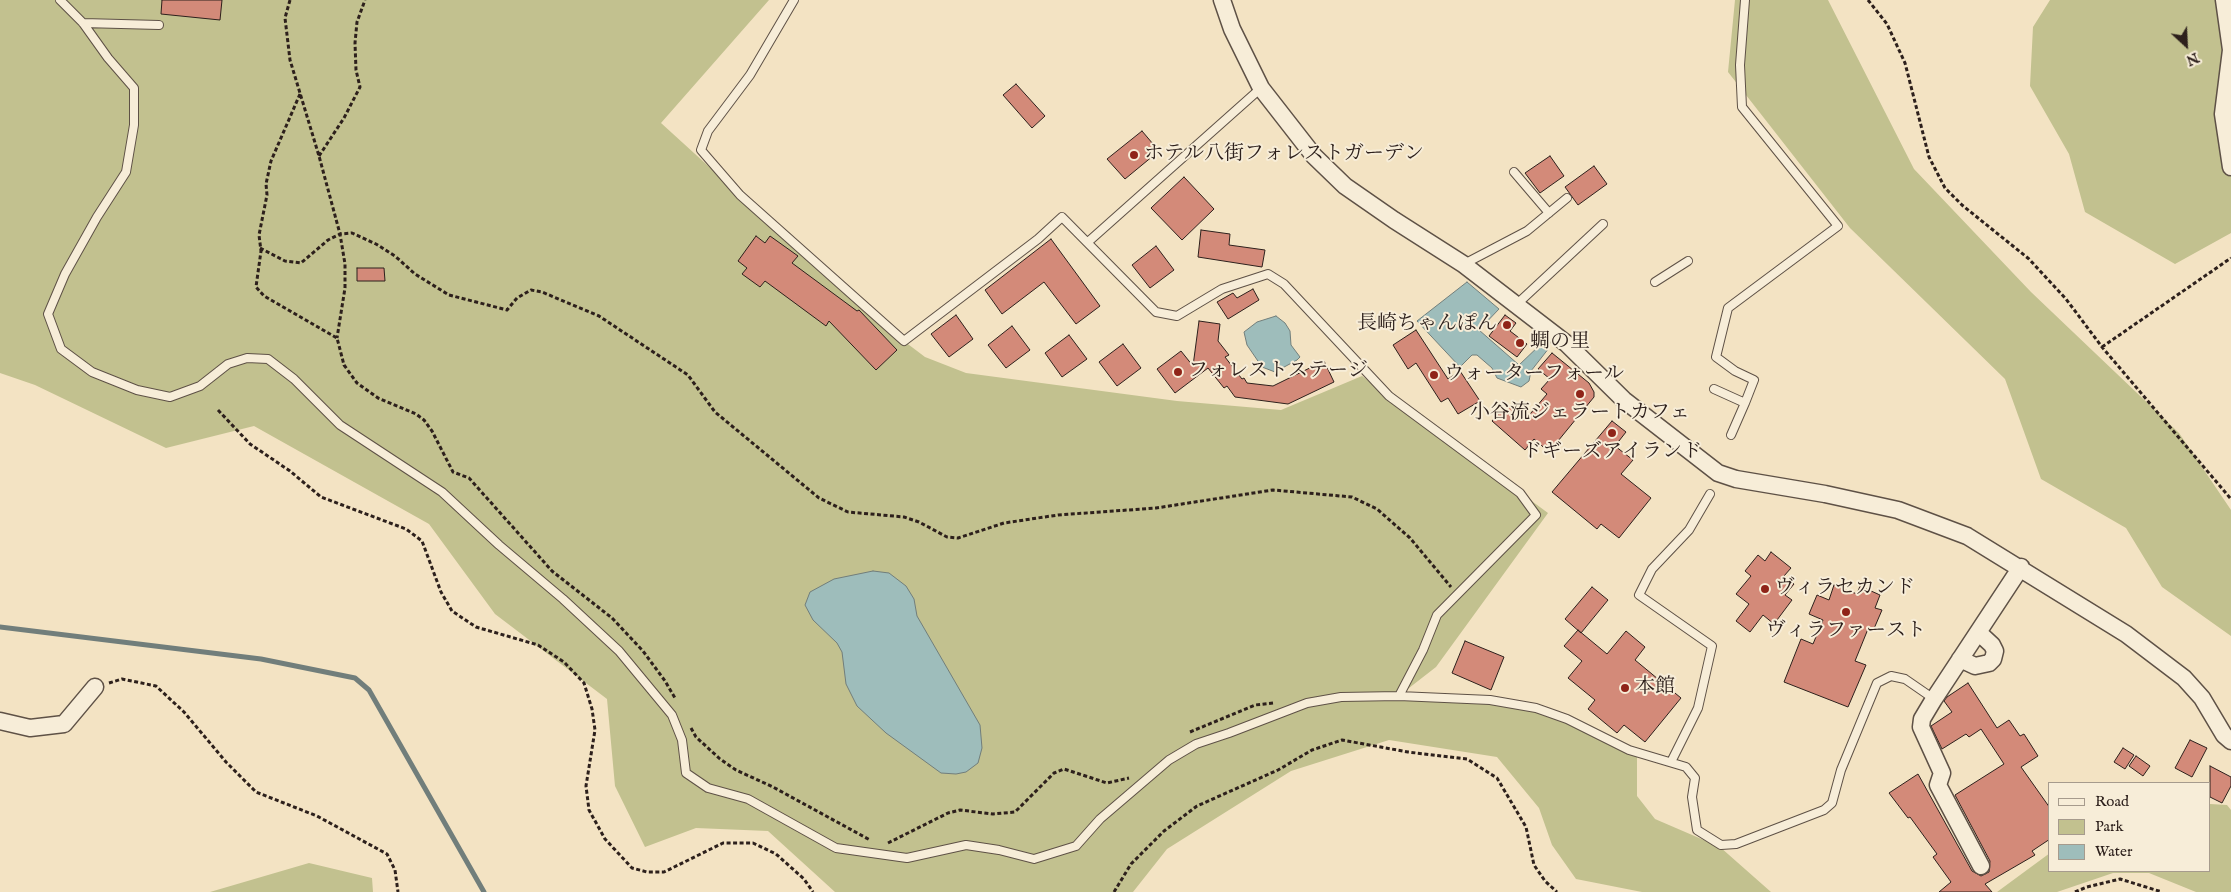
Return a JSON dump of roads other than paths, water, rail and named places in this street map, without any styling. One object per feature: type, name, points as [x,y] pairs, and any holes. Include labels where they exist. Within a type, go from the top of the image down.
[{"type":"street","points":[[1222,0],[1232,29],[1261,88],[1314,156],[1345,186],[1394,220],[1464,264],[1566,344],[1624,400],[1718,473],[1736,479],[1825,494],[1898,510],[1967,536],[2126,634],[2184,678],[2202,698],[2224,735],[2231,741]]},
{"type":"street","points":[[2224,0],[2231,50],[2224,114],[2231,167]]},
{"type":"street","points":[[1981,866],[1938,785],[1942,773],[1921,727],[1922,719],[2020,567]]},
{"type":"street","points":[[1960,659],[1975,666],[1983,666],[1993,659],[1995,651],[1992,645],[1978,632]]},
{"type":"street","points":[[0,722],[30,728],[64,724],[95,687]]},
{"type":"lane","points":[[60,0],[83,23],[108,58],[134,88],[134,125],[126,172],[96,216],[64,274],[48,314],[61,349],[92,372],[137,390],[170,397],[200,386],[228,364],[247,358],[268,359],[294,379],[340,425],[442,492],[500,545],[564,599],[619,651],[672,715],[682,740],[686,774],[708,788],[748,799],[836,848],[907,858],[966,845],[999,850],[1034,859],[1076,846],[1100,819],[1169,760],[1196,744],[1229,734],[1307,703],[1341,697],[1399,696],[1490,700],[1536,708],[1567,719],[1629,750],[1686,767],[1695,778],[1692,797],[1697,830],[1721,845],[1736,844],[1824,810],[1832,803],[1841,770],[1877,683],[1891,676],[1905,679],[1934,699]]},
{"type":"lane","points":[[794,0],[750,75],[708,131],[701,150],[740,195],[880,322],[904,341],[1038,239],[1062,217],[1156,312],[1177,316],[1222,289],[1268,274],[1284,284],[1389,396],[1520,493],[1536,515],[1438,615],[1423,650],[1399,696]]},
{"type":"lane","points":[[1731,435],[1754,380],[1735,371],[1716,357],[1728,308],[1838,226],[1742,107],[1740,65],[1745,0]]},
{"type":"lane","points":[[83,23],[159,25]]},
{"type":"lane","points":[[1088,242],[1261,88]]},
{"type":"lane","points":[[1514,172],[1549,213]]},
{"type":"lane","points":[[1464,264],[1527,231],[1567,198]]},
{"type":"lane","points":[[1516,305],[1603,224]]},
{"type":"lane","points":[[1655,282],[1688,261]]},
{"type":"lane","points":[[1714,390],[1745,403]]},
{"type":"lane","points":[[1670,762],[1698,708],[1712,646],[1640,595],[1652,568],[1689,530],[1710,494]]},
{"type":"water","points":[[1467,282],[1499,309],[1479,330],[1519,365],[1542,343],[1549,348],[1531,371],[1529,381],[1521,387],[1497,378],[1492,368],[1477,355],[1472,355],[1460,367],[1417,321]]},
{"type":"water","points":[[1276,316],[1285,323],[1290,331],[1291,345],[1300,357],[1275,372],[1262,367],[1247,345],[1244,332],[1257,322]]},
{"type":"water","points":[[873,571],[889,573],[906,586],[914,599],[917,616],[980,725],[982,748],[978,763],[966,772],[956,774],[941,773],[886,733],[857,706],[846,684],[842,652],[837,643],[813,620],[805,605],[810,592],[834,579]]},
{"type":"waterway","points":[[0,627],[261,659],[355,678],[369,690],[484,892]]},
{"type":"place","name":"ホテル八街フォレストガーデン","points":[[1134,155]]},
{"type":"place","name":"長崎ちゃんぽん","points":[[1507,325]]},
{"type":"place","name":"蜩の里","points":[[1520,343]]},
{"type":"place","name":"フォレストステージ","points":[[1178,372]]},
{"type":"place","name":"ウォーターフォール","points":[[1434,375]]},
{"type":"place","name":"小谷流ジェラートカフェ","points":[[1580,394]]},
{"type":"place","name":"ドギーズアイランド","points":[[1612,433]]},
{"type":"place","name":"ヴィラセカンド","points":[[1765,589]]},
{"type":"place","name":"ヴィラファースト","points":[[1846,612]]},
{"type":"place","name":"本館","points":[[1625,688]]}]
